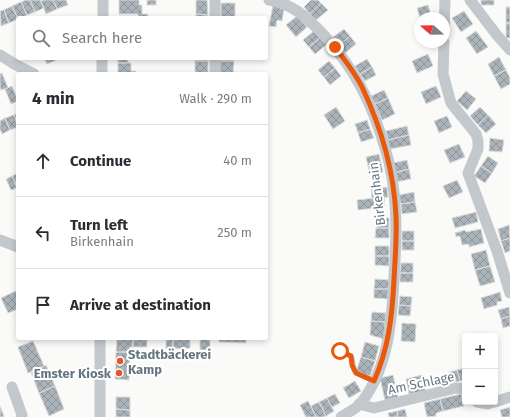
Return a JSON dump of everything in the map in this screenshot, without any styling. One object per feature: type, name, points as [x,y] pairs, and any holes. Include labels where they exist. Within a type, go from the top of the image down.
[{"type":"street","points":[[102,16],[103,0]]},
{"type":"street","points":[[215,0],[215,16]]},
{"type":"street","name":"Birkenhain","points":[[269,0],[281,2],[291,6],[308,19],[335,47],[350,67],[362,87],[374,116],[385,149],[393,182],[396,216],[396,257],[392,320],[388,339],[384,354],[370,390],[359,404],[341,417]]},
{"type":"street","points":[[445,0],[445,12]]},
{"type":"street","points":[[470,0],[510,50]]},
{"type":"street","points":[[444,48],[443,74],[451,103],[476,134],[478,141],[478,149],[468,173],[510,293]]},
{"type":"street","points":[[0,54],[16,65],[30,72]]},
{"type":"street","points":[[102,60],[102,72]]},
{"type":"street","points":[[215,60],[215,72]]},
{"type":"street","points":[[0,240],[16,246]]},
{"type":"street","points":[[100,340],[100,417]]},
{"type":"street","points":[[12,387],[22,415],[21,417]]},
{"type":"street","name":"Am Schlage","points":[[359,404],[374,408],[456,388],[462,389]]},
{"type":"street","points":[[498,401],[510,397]]},
{"type":"lane","points":[[340,351],[351,356],[352,365],[356,373],[374,381]]},
{"type":"building","points":[[30,0],[35,12],[27,15],[21,2]]},
{"type":"building","points":[[30,0],[40,0],[44,8],[35,12]]},
{"type":"building","points":[[53,0],[57,9],[46,14],[41,1]]},
{"type":"building","points":[[53,0],[66,0],[68,5],[57,9]]},
{"type":"building","points":[[119,0],[139,0],[139,5],[142,5],[142,14],[148,14],[148,16],[138,16],[138,14],[119,14]]},
{"type":"building","points":[[147,0],[156,0],[156,5],[147,5]]},
{"type":"building","points":[[196,0],[207,0],[208,15],[196,14]]},
{"type":"building","points":[[311,0],[318,0],[321,3],[310,14],[304,7]]},
{"type":"building","points":[[481,0],[494,0],[494,5],[481,5]]},
{"type":"building","points":[[21,2],[27,15],[17,16],[12,6]]},
{"type":"building","points":[[221,3],[235,3],[235,16],[221,16]]},
{"type":"building","points":[[321,3],[328,10],[316,20],[310,14]]},
{"type":"building","points":[[273,5],[281,7],[280,9],[284,9],[282,21],[277,20],[276,27],[269,26]]},
{"type":"building","points":[[428,5],[430,12],[418,12],[417,8]]},
{"type":"building","points":[[12,6],[17,16],[16,20],[9,23],[4,10]]},
{"type":"building","points":[[506,7],[510,7],[510,23],[506,23]]},
{"type":"building","points":[[4,10],[9,23],[1,26],[0,11]]},
{"type":"building","points":[[464,11],[473,24],[461,32],[452,18]]},
{"type":"building","points":[[196,14],[208,15],[208,16],[196,16]]},
{"type":"building","points":[[297,16],[307,27],[296,37],[286,25]]},
{"type":"building","points":[[506,23],[510,23],[510,38],[506,38]]},
{"type":"building","points":[[344,29],[350,36],[339,45],[333,37]]},
{"type":"building","points":[[314,31],[320,38],[309,47],[303,40]]},
{"type":"building","points":[[476,31],[488,47],[477,54],[466,38]]},
{"type":"building","points":[[350,36],[356,44],[345,53],[339,45]]},
{"type":"building","points":[[320,38],[326,45],[315,54],[309,47]]},
{"type":"building","points":[[428,54],[433,66],[417,73],[412,61]]},
{"type":"building","points":[[499,57],[506,70],[494,76],[488,64]]},
{"type":"building","points":[[367,59],[372,67],[360,74],[355,66]]},
{"type":"building","points":[[45,60],[56,60],[47,64]]},
{"type":"building","points":[[118,60],[128,60],[128,63],[118,63]]},
{"type":"building","points":[[195,60],[208,60],[208,61]]},
{"type":"building","points":[[220,60],[234,60],[234,61]]},
{"type":"building","points":[[195,61],[208,61],[208,72],[195,72]]},
{"type":"building","points":[[220,61],[234,61],[233,72],[220,72]]},
{"type":"building","points":[[329,61],[335,68],[324,77],[318,70]]},
{"type":"building","points":[[118,63],[131,63],[131,71],[136,71],[136,72],[118,72]]},
{"type":"building","points":[[372,67],[376,75],[365,81],[360,74]]},
{"type":"building","points":[[335,68],[341,76],[330,85],[324,77]]},
{"type":"building","points":[[506,70],[510,78],[510,84],[501,89],[494,76]]},
{"type":"building","points":[[2,73],[8,88],[1,90],[0,74]]},
{"type":"building","points":[[12,86],[16,96],[16,102],[11,104],[5,89]]},
{"type":"building","points":[[436,86],[441,97],[426,104],[421,92]]},
{"type":"building","points":[[384,90],[388,98],[375,104],[371,96]]},
{"type":"building","points":[[466,91],[476,99],[467,110],[457,101]]},
{"type":"building","points":[[388,98],[395,114],[382,120],[375,104]]},
{"type":"building","points":[[336,107],[345,121],[333,129],[324,115]]},
{"type":"building","points":[[480,107],[488,115],[478,125],[470,116]]},
{"type":"building","points":[[14,115],[16,128],[10,130],[5,118]]},
{"type":"building","points":[[488,115],[496,124],[486,133],[478,125]]},
{"type":"building","points":[[447,116],[452,127],[439,133],[434,121]]},
{"type":"building","points":[[5,118],[10,130],[2,134],[0,129],[0,121]]},
{"type":"building","points":[[367,120],[370,129],[358,133],[355,124]]},
{"type":"building","points":[[407,126],[409,135],[388,140],[386,131]]},
{"type":"building","points":[[370,129],[374,138],[361,142],[358,133]]},
{"type":"building","points":[[409,135],[411,145],[390,149],[388,140]]},
{"type":"building","points":[[490,138],[504,140],[502,152],[489,151]]},
{"type":"building","points":[[459,144],[465,157],[450,163],[444,150]]},
{"type":"building","points":[[379,154],[381,163],[368,166],[366,157]]},
{"type":"building","points":[[488,156],[498,163],[492,173],[481,166]]},
{"type":"building","points":[[407,160],[409,169],[394,173],[393,163]]},
{"type":"building","points":[[381,163],[383,172],[370,175],[368,166]]},
{"type":"building","points":[[481,166],[492,173],[485,183],[474,176]]},
{"type":"building","points":[[409,169],[411,179],[396,182],[394,173]]},
{"type":"building","points":[[16,174],[16,184],[12,176]]},
{"type":"building","points":[[12,176],[16,188],[11,190],[6,179]]},
{"type":"building","points":[[457,180],[463,192],[449,198],[443,186]]},
{"type":"building","points":[[387,187],[388,197],[372,199],[371,188]]},
{"type":"building","points":[[414,192],[415,202],[401,204],[399,195]]},
{"type":"building","points":[[384,197],[385,207],[358,210],[357,200]]},
{"type":"building","points":[[415,202],[417,212],[402,214],[401,204]]},
{"type":"building","points":[[476,212],[478,222],[455,228],[452,218]]},
{"type":"building","points":[[376,218],[389,218],[389,228],[376,228]]},
{"type":"building","points":[[509,225],[510,238],[501,241],[498,229]]},
{"type":"building","points":[[376,228],[389,228],[389,238],[375,238]]},
{"type":"building","points":[[481,229],[484,243],[469,247],[469,244],[462,245],[460,236],[456,237],[455,233],[465,230],[466,232]]},
{"type":"building","points":[[402,231],[414,231],[414,241],[402,241]]},
{"type":"building","points":[[510,238],[510,251],[505,253],[501,241]]},
{"type":"building","points":[[402,241],[414,241],[414,250],[402,250]]},
{"type":"building","points":[[375,246],[389,246],[389,256],[375,256]]},
{"type":"building","points":[[486,250],[490,266],[475,270],[471,254]]},
{"type":"building","points":[[375,256],[389,256],[389,266],[375,265]]},
{"type":"building","points":[[401,263],[413,263],[413,273],[400,273]]},
{"type":"building","points":[[490,266],[495,282],[480,286],[475,270]]},
{"type":"building","points":[[400,273],[413,273],[413,282],[400,282]]},
{"type":"building","points":[[375,279],[389,280],[388,289],[374,289]]},
{"type":"building","points":[[374,289],[388,289],[388,299],[374,298]]},
{"type":"building","points":[[16,291],[16,310],[8,313],[1,298]]},
{"type":"building","points":[[500,292],[502,301],[497,302],[497,305],[484,309],[481,298]]},
{"type":"building","points":[[400,296],[412,297],[411,306],[399,305]]},
{"type":"building","points":[[399,305],[411,306],[410,316],[398,315]]},
{"type":"building","points":[[509,307],[510,316],[501,319],[498,310]]},
{"type":"building","points":[[372,312],[386,313],[385,322],[371,321]]},
{"type":"building","points":[[510,316],[510,326],[503,328],[501,319]]},
{"type":"building","points":[[371,321],[385,322],[384,339],[370,335]]},
{"type":"building","points":[[402,323],[416,324],[415,342],[401,341]]},
{"type":"building","points":[[117,340],[133,340],[133,347],[130,347],[130,352],[116,352]]},
{"type":"building","points":[[133,340],[147,340],[147,347],[133,347]]},
{"type":"building","points":[[166,340],[173,340],[173,349],[166,349]]},
{"type":"building","points":[[173,340],[190,340],[190,348],[173,349]]},
{"type":"building","points":[[200,340],[210,340],[210,350],[200,350]]},
{"type":"building","points":[[219,340],[246,340],[246,343],[219,342]]},
{"type":"building","points":[[33,341],[44,366],[28,373],[18,347]]},
{"type":"building","points":[[365,342],[379,346],[375,361],[361,357]]},
{"type":"building","points":[[116,352],[130,352],[129,380],[115,379]]},
{"type":"building","points":[[361,357],[375,361],[370,376],[356,372]]},
{"type":"building","points":[[46,365],[55,386],[39,393],[31,372]]},
{"type":"building","points":[[462,369],[462,381],[460,381],[457,370]]},
{"type":"building","points":[[457,370],[460,381],[451,383],[449,372]]},
{"type":"building","points":[[393,375],[398,397],[385,400],[380,378]]},
{"type":"building","points":[[422,375],[426,391],[409,394],[406,379]]},
{"type":"building","points":[[355,381],[361,391],[349,398],[343,388]]},
{"type":"building","points":[[55,386],[64,409],[49,416],[39,393]]},
{"type":"building","points":[[335,394],[340,403],[332,407],[327,398]]},
{"type":"building","points":[[461,394],[462,405],[464,406],[443,411],[440,399]]},
{"type":"building","points":[[116,397],[130,397],[130,410],[116,409]]},
{"type":"building","points":[[327,398],[334,411],[326,416],[319,402]]},
{"type":"building","points":[[440,399],[443,411],[436,413],[436,416],[427,417],[424,403]]},
{"type":"building","points":[[308,401],[316,416],[314,417],[306,417],[300,405]]},
{"type":"building","points":[[319,402],[326,416],[316,417],[311,406]]},
{"type":"building","points":[[0,406],[4,416],[3,417],[0,417]]},
{"type":"building","points":[[510,407],[510,417],[502,417],[500,410]]},
{"type":"building","points":[[116,409],[130,410],[130,417],[116,417]]},
{"type":"building","points":[[405,409],[407,417],[398,417],[397,411]]},
{"type":"building","points":[[397,411],[398,417],[389,417],[388,413]]},
{"type":"place","name":"Stadtbäckerei Kamp","points":[[120,361]]},
{"type":"place","name":"Emster Kiosk","points":[[119,373]]},
{"type":"route","points":[[335,47],[350,67],[362,87],[374,116],[385,149],[393,182],[396,216],[396,257],[392,320],[384,354],[374,381],[356,373],[352,365],[351,356],[340,351]]}]
